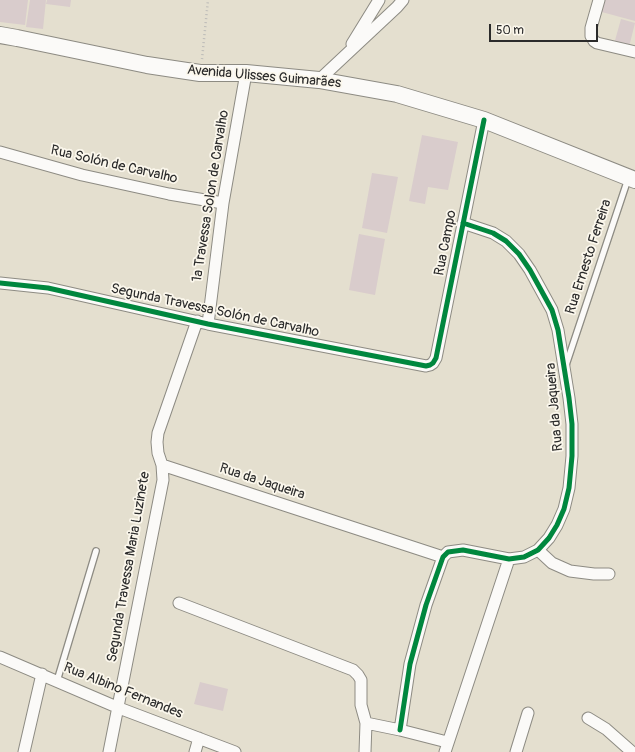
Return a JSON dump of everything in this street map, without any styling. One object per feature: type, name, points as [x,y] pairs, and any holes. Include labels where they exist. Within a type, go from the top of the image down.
[{"type":"main road","name":"Avenida Ulisses Guimarães","points":[[0,36],[24,39],[126,61],[200,73],[246,72],[319,80],[397,94],[484,120],[632,179]]},
{"type":"street","points":[[344,56],[379,0]]},
{"type":"street","points":[[319,80],[397,7],[402,0]]},
{"type":"street","points":[[599,0],[591,28],[591,36],[594,41],[635,52]]},
{"type":"street","name":"1ª Travessa Solon de Carvalho","points":[[208,324],[223,203],[246,72]]},
{"type":"street","name":"Rua Campo","points":[[426,366],[433,363],[436,358],[484,120]]},
{"type":"street","name":"Rua Solón de Carvalho","points":[[0,152],[82,175],[169,194],[223,203]]},
{"type":"street","name":"Rua da Jaqueira","points":[[162,466],[443,557],[448,552],[463,550],[509,559],[524,557],[538,550],[550,538],[564,509],[569,488],[572,456],[572,424],[565,367],[558,330],[552,310],[533,275],[519,254],[506,241],[493,233],[463,223]]},
{"type":"street","name":"Segunda Travessa Solón de Carvalho","points":[[0,282],[48,288],[208,324],[426,366]]},
{"type":"street","name":"Segunda Travessa Maria Luzinete","points":[[109,752],[164,480],[156,442],[197,321]]},
{"type":"street","points":[[538,550],[552,564],[570,572],[609,574]]},
{"type":"street","points":[[400,730],[410,664],[426,605],[443,557]]},
{"type":"street","points":[[366,723],[400,730],[446,747],[509,559]]},
{"type":"street","points":[[179,603],[353,670],[361,680],[361,705],[366,723],[365,752]]},
{"type":"street","name":"Rua Albino Fernandes","points":[[0,657],[119,708],[235,752]]},
{"type":"street","points":[[24,752],[42,674]]},
{"type":"street","points":[[516,752],[528,713]]},
{"type":"street","points":[[588,718],[606,729],[632,752]]},
{"type":"street","points":[[195,752],[199,738]]},
{"type":"lane","name":"Rua Ernesto Ferreira","points":[[565,367],[632,179]]},
{"type":"lane","points":[[57,681],[96,551]]},
{"type":"path","points":[[200,73],[208,0]]},
{"type":"building","points":[[0,0],[28,0],[25,25],[0,22]]},
{"type":"building","points":[[30,0],[46,0],[43,29],[26,27]]},
{"type":"building","points":[[47,0],[71,0],[70,7],[46,4]]},
{"type":"building","points":[[602,0],[635,0],[635,21],[598,11]]},
{"type":"building","points":[[621,19],[635,23],[629,47],[614,44]]},
{"type":"building","points":[[422,135],[458,142],[448,190],[428,187],[425,204],[409,201]]},
{"type":"building","points":[[372,173],[398,177],[387,233],[362,228]]},
{"type":"building","points":[[359,234],[385,239],[375,295],[349,290]]},
{"type":"building","points":[[200,682],[228,689],[223,711],[194,704]]},
{"type":"cycle path","points":[[0,283],[48,288],[208,324],[426,366],[430,365],[436,358],[484,120]]},
{"type":"cycle path","points":[[400,730],[410,664],[426,605],[443,557],[448,552],[463,550],[509,559],[524,557],[538,550],[549,538],[557,525],[564,509],[569,488],[572,456],[572,424],[558,330],[552,310],[530,270],[519,254],[506,241],[493,233],[463,223]]}]
